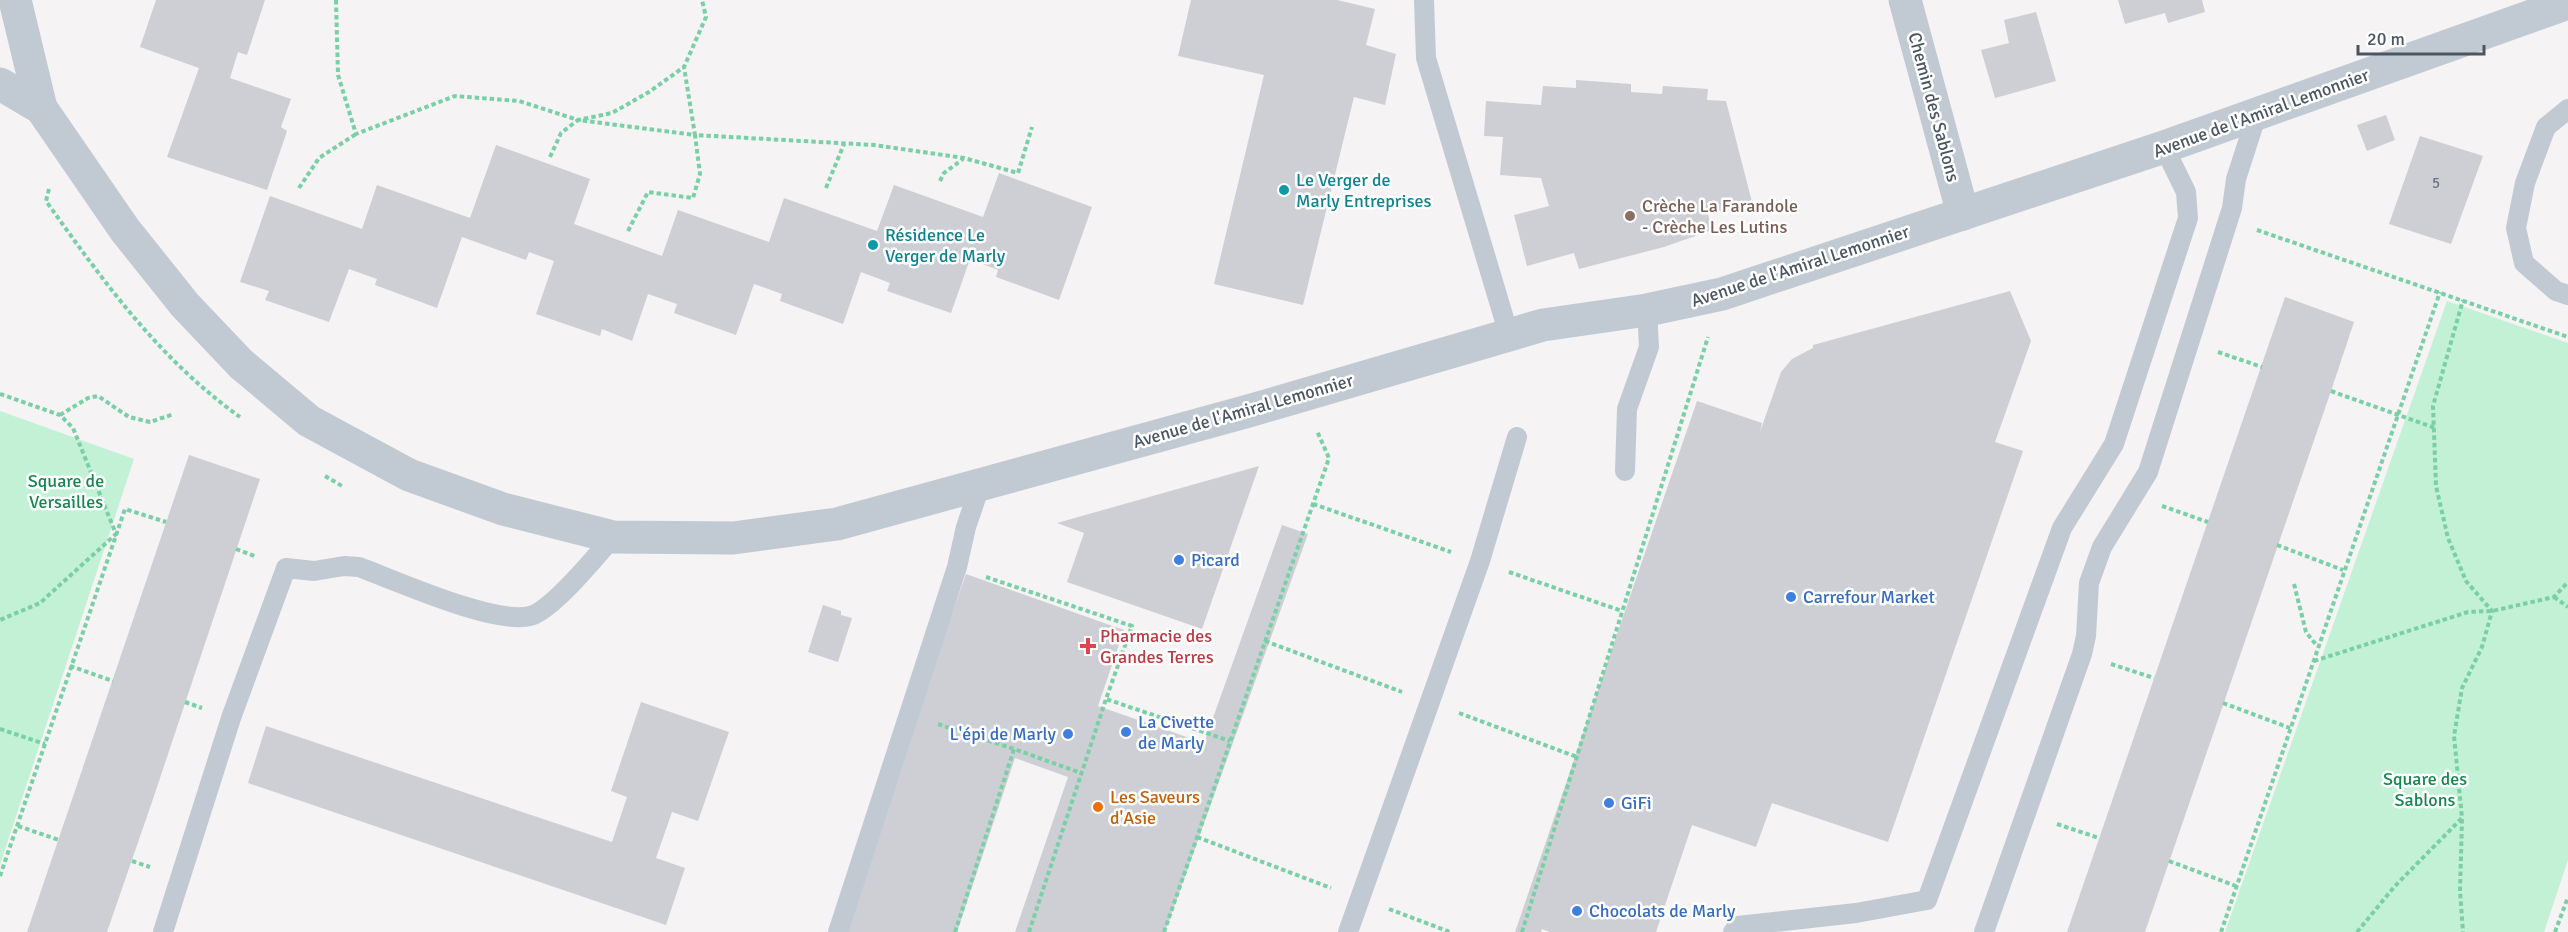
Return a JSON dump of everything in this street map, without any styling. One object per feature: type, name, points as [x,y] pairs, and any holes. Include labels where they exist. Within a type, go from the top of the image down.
[{"type":"street","points":[[0,10],[6,0]]},
{"type":"street","name":"Avenue de l'Amiral Lemonnier","points":[[15,0],[41,108],[125,230],[185,306],[241,364],[309,421],[410,475],[503,509],[613,537],[733,538],[837,524],[980,486],[1543,325],[1647,310],[1722,294],[2164,147],[2568,3]]},
{"type":"street","name":"Chemin des Sablons","points":[[1905,0],[1963,214]]},
{"type":"street","name":"Avenue de l'Amiral Lemonnier","points":[[0,84],[41,108]]},
{"type":"lane","points":[[1424,0],[1426,58],[1509,335]]},
{"type":"lane","points":[[2568,109],[2546,127],[2525,183],[2516,228],[2524,263],[2556,291],[2568,295]]},
{"type":"lane","points":[[1984,932],[2082,654],[2086,636],[2089,583],[2102,546],[2148,472],[2228,221],[2236,179],[2257,114]]},
{"type":"lane","points":[[1732,932],[1738,926],[1856,913],[1927,900],[2062,528],[2114,444],[2188,218],[2186,192],[2164,147]]},
{"type":"lane","points":[[1625,471],[1627,409],[1648,347],[1647,310]]},
{"type":"lane","points":[[1348,932],[1480,561],[1517,437]]},
{"type":"lane","points":[[838,932],[957,567],[966,527],[980,486]]},
{"type":"lane","points":[[163,932],[231,718],[286,568],[314,572],[344,566],[359,567],[492,615],[531,616],[546,606],[574,580],[613,537]]},
{"type":"path","points":[[336,0],[338,75],[356,134]]},
{"type":"path","points":[[550,157],[561,133],[578,120],[612,113],[684,67],[706,17],[702,0]]},
{"type":"path","points":[[628,231],[648,192],[693,198],[700,174],[684,67]]},
{"type":"path","points":[[299,188],[319,158],[356,134],[455,96],[519,101],[578,120],[695,135],[844,144],[964,158],[1018,173],[1032,127]]},
{"type":"path","points":[[826,188],[844,144]]},
{"type":"path","points":[[940,182],[944,173],[964,158]]},
{"type":"path","points":[[2228,221],[2568,337]]},
{"type":"path","points":[[2220,932],[2440,292]]},
{"type":"path","points":[[1522,932],[1722,294]]},
{"type":"path","points":[[2463,300],[2433,406],[2436,486],[2448,538],[2466,581],[2492,611]]},
{"type":"path","points":[[2189,341],[2262,367]]},
{"type":"path","points":[[2331,391],[2435,428]]},
{"type":"path","points":[[0,394],[60,415],[73,428],[116,534]]},
{"type":"path","points":[[1164,932],[1329,458],[1301,394]]},
{"type":"path","points":[[60,415],[88,398],[98,396],[129,417],[150,422],[174,414]]},
{"type":"path","points":[[2133,496],[2208,522]]},
{"type":"path","points":[[0,876],[125,509],[166,522]]},
{"type":"path","points":[[0,620],[40,603],[116,534]]},
{"type":"path","points":[[2277,545],[2343,570]]},
{"type":"path","points":[[957,567],[1132,626],[1029,932]]},
{"type":"path","points":[[2313,661],[2468,612],[2492,611],[2554,597],[2568,582]]},
{"type":"path","points":[[2294,584],[2306,632],[2318,647]]},
{"type":"path","points":[[2554,597],[2568,607]]},
{"type":"path","points":[[2463,932],[2460,891],[2462,818],[2454,736],[2462,688],[2482,647],[2492,611]]},
{"type":"path","points":[[2082,654],[2154,678]]},
{"type":"path","points":[[70,666],[112,681]]},
{"type":"path","points":[[1106,699],[1230,741]]},
{"type":"path","points":[[2223,703],[2290,728]]},
{"type":"path","points":[[910,714],[1081,773]]},
{"type":"path","points":[[0,729],[45,744]]},
{"type":"path","points":[[956,932],[1014,749]]},
{"type":"path","points":[[2025,813],[2099,838]]},
{"type":"path","points":[[2357,932],[2395,886],[2462,818]]},
{"type":"path","points":[[18,825],[59,840]]},
{"type":"path","points":[[1197,837],[1450,932]]},
{"type":"path","points":[[2169,861],[2236,886]]},
{"type":"path","points":[[2555,932],[2568,897]]},
{"type":"green space","name":"Square des Sablons","points":[[2447,301],[2568,343],[2568,860],[2544,932],[2225,932]]},
{"type":"green space","name":"Square de Versailles","points":[[0,411],[134,459],[0,865]]},
{"type":"building","points":[[156,0],[265,0],[247,55],[238,52],[230,78],[291,99],[281,127],[287,131],[267,190],[167,157],[199,68],[140,47]]},
{"type":"building","name":"Le Verger de Marly Entreprises","points":[[1191,0],[1337,0],[1375,9],[1366,45],[1396,54],[1385,105],[1354,97],[1303,305],[1214,284],[1264,75],[1178,56]]},
{"type":"building","points":[[2118,0],[2202,0],[2205,12],[2168,23],[2165,13],[2125,24]]},
{"type":"building","points":[[2036,12],[2056,81],[1995,98],[1981,50],[2009,43],[2004,20]]},
{"type":"building","points":[[1576,80],[1631,84],[1631,92],[1662,94],[1663,86],[1708,89],[1707,100],[1726,101],[1752,202],[1708,214],[1712,230],[1664,247],[1579,269],[1574,253],[1527,266],[1514,215],[1549,206],[1541,178],[1500,175],[1503,137],[1484,136],[1486,101],[1541,105],[1543,86],[1576,88]]},
{"type":"building","points":[[2386,115],[2395,140],[2367,151],[2357,125]]},
{"type":"building","points":[[2420,136],[2483,156],[2451,244],[2389,224]]},
{"type":"building","name":"Résidence Le Verger de Marly","points":[[496,145],[590,179],[574,224],[662,256],[678,210],[769,242],[784,198],[877,231],[894,185],[983,217],[999,173],[1092,207],[1059,300],[996,277],[998,270],[970,259],[951,313],[887,291],[890,283],[861,272],[843,324],[780,301],[782,294],[754,284],[736,335],[674,313],[677,304],[648,294],[632,341],[602,329],[600,336],[536,314],[554,261],[529,252],[526,260],[462,237],[437,308],[375,285],[377,279],[349,269],[329,322],[265,300],[269,291],[240,282],[270,196],[362,229],[377,185],[470,218]]},
{"type":"building","points":[[2010,291],[2031,341],[1995,442],[2023,451],[1888,842],[1772,803],[1756,847],[1692,825],[1656,932],[1550,932],[1542,929],[1541,932],[1515,932],[1697,401],[1762,423],[1760,432],[1781,372],[1792,359],[1813,348],[1813,345]]},
{"type":"building","points":[[2285,297],[2354,322],[2331,391],[2145,932],[2067,932]]},
{"type":"building","points":[[189,455],[260,479],[153,799],[107,932],[27,932]]},
{"type":"building","points":[[1259,466],[1202,629],[1067,582],[1084,533],[1057,523]]},
{"type":"building","points":[[1282,525],[1308,534],[1165,932],[1015,932],[1068,777],[1015,758],[957,932],[840,932],[966,574],[1124,630],[1098,706],[1204,743]]},
{"type":"building","points":[[823,605],[841,611],[841,615],[852,618],[838,662],[808,652]]},
{"type":"building","points":[[641,702],[729,732],[698,821],[672,812],[656,858],[685,868],[666,925],[248,783],[266,726],[612,842],[627,797],[611,791]]},
{"type":"place","name":"Le Verger de Marly Entreprises","points":[[1284,190]]},
{"type":"place","name":"Crèche La Farandole - Crèche Les Lutins","points":[[1630,216]]},
{"type":"place","name":"Résidence Le Verger de Marly","points":[[873,245]]},
{"type":"place","name":"Picard","points":[[1179,560]]},
{"type":"place","name":"Carrefour Market","points":[[1791,597]]},
{"type":"place","name":"Pharmacie des Grandes Terres","points":[[1088,646]]},
{"type":"place","name":"La Civette de Marly","points":[[1126,732]]},
{"type":"place","name":"L'épi de Marly","points":[[1068,734]]},
{"type":"place","name":"GiFi","points":[[1609,803]]},
{"type":"place","name":"Les Saveurs d'Asie","points":[[1098,807]]},
{"type":"place","name":"Chocolats de Marly","points":[[1577,911]]}]
